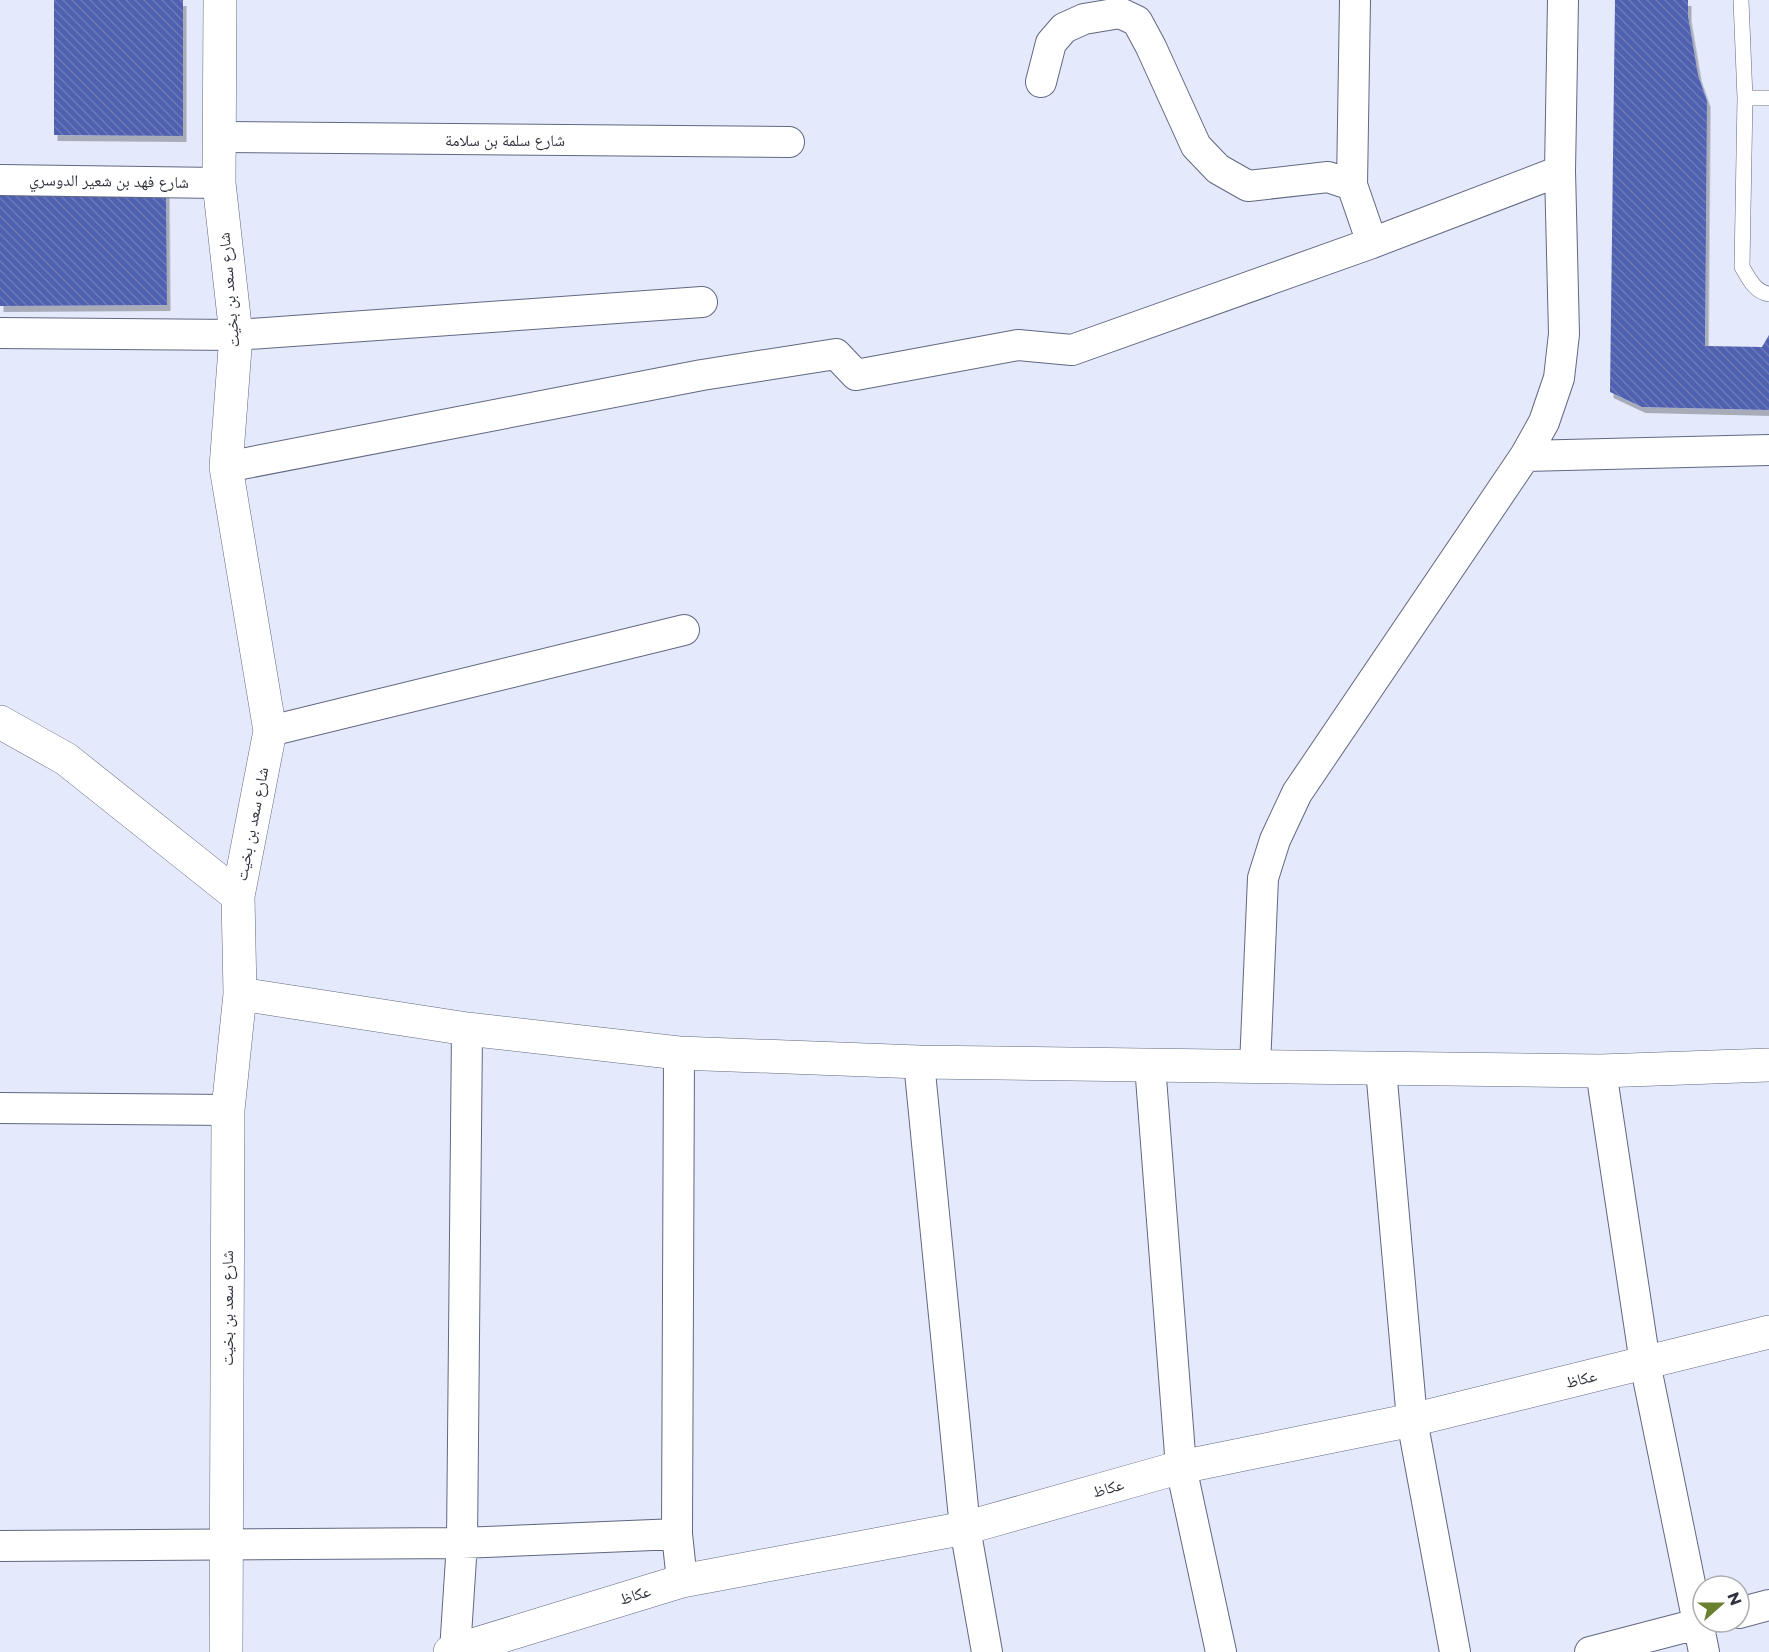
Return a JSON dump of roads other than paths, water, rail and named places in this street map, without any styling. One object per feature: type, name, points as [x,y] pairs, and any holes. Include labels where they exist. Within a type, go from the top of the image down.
[{"type":"street","name":"شارع سعد بن بخيت","points":[[220,0],[219,183],[236,335],[226,467],[270,732],[238,896],[240,994],[228,1110],[226,1652]]},
{"type":"street","points":[[1356,0],[1352,185],[1372,243]]},
{"type":"street","points":[[1255,1066],[1263,878],[1275,840],[1297,793],[1525,456],[1544,422],[1559,378],[1564,334],[1560,171],[1563,0]]},
{"type":"street","points":[[1041,82],[1051,43],[1064,28],[1084,19],[1120,13],[1137,21],[1196,146],[1218,169],[1248,186],[1328,177],[1352,185]]},
{"type":"street","name":"شارع سلمة بن سلامة","points":[[220,137],[789,142]]},
{"type":"street","points":[[226,467],[702,375],[836,354],[856,375],[1018,345],[1072,350],[1372,243],[1560,171]]},
{"type":"street","name":"شارع فهد بن شعير الدوسري","points":[[0,180],[219,183]]},
{"type":"street","points":[[0,333],[236,335],[702,302]]},
{"type":"street","points":[[1525,456],[1769,450]]},
{"type":"street","points":[[270,732],[684,630]]},
{"type":"street","points":[[0,722],[66,759],[238,896]]},
{"type":"street","points":[[240,994],[467,1029],[679,1053],[919,1062],[1382,1069],[1601,1071],[1769,1065]]},
{"type":"street","points":[[452,1651],[462,1543],[467,1029]]},
{"type":"street","points":[[679,1053],[677,1534],[682,1581]]},
{"type":"street","points":[[919,1062],[965,1528],[987,1652]]},
{"type":"street","points":[[1150,1065],[1181,1467],[1221,1652]]},
{"type":"street","points":[[1382,1069],[1412,1420],[1455,1652]]},
{"type":"street","points":[[1601,1071],[1645,1364],[1691,1581]]},
{"type":"street","points":[[0,1108],[228,1110]]},
{"type":"street","name":"عكاظ","points":[[452,1651],[682,1581],[965,1528],[1181,1467],[1412,1420],[1769,1332]]},
{"type":"street","points":[[0,1546],[462,1543],[677,1534]]},
{"type":"street","points":[[1751,1610],[1769,1605]]},
{"type":"street","points":[[1590,1652],[1696,1634]]},
{"type":"lane","points":[[1741,0],[1745,98],[1742,267],[1753,285],[1765,294],[1769,294]]},
{"type":"lane","points":[[1745,98],[1769,98]]}]
